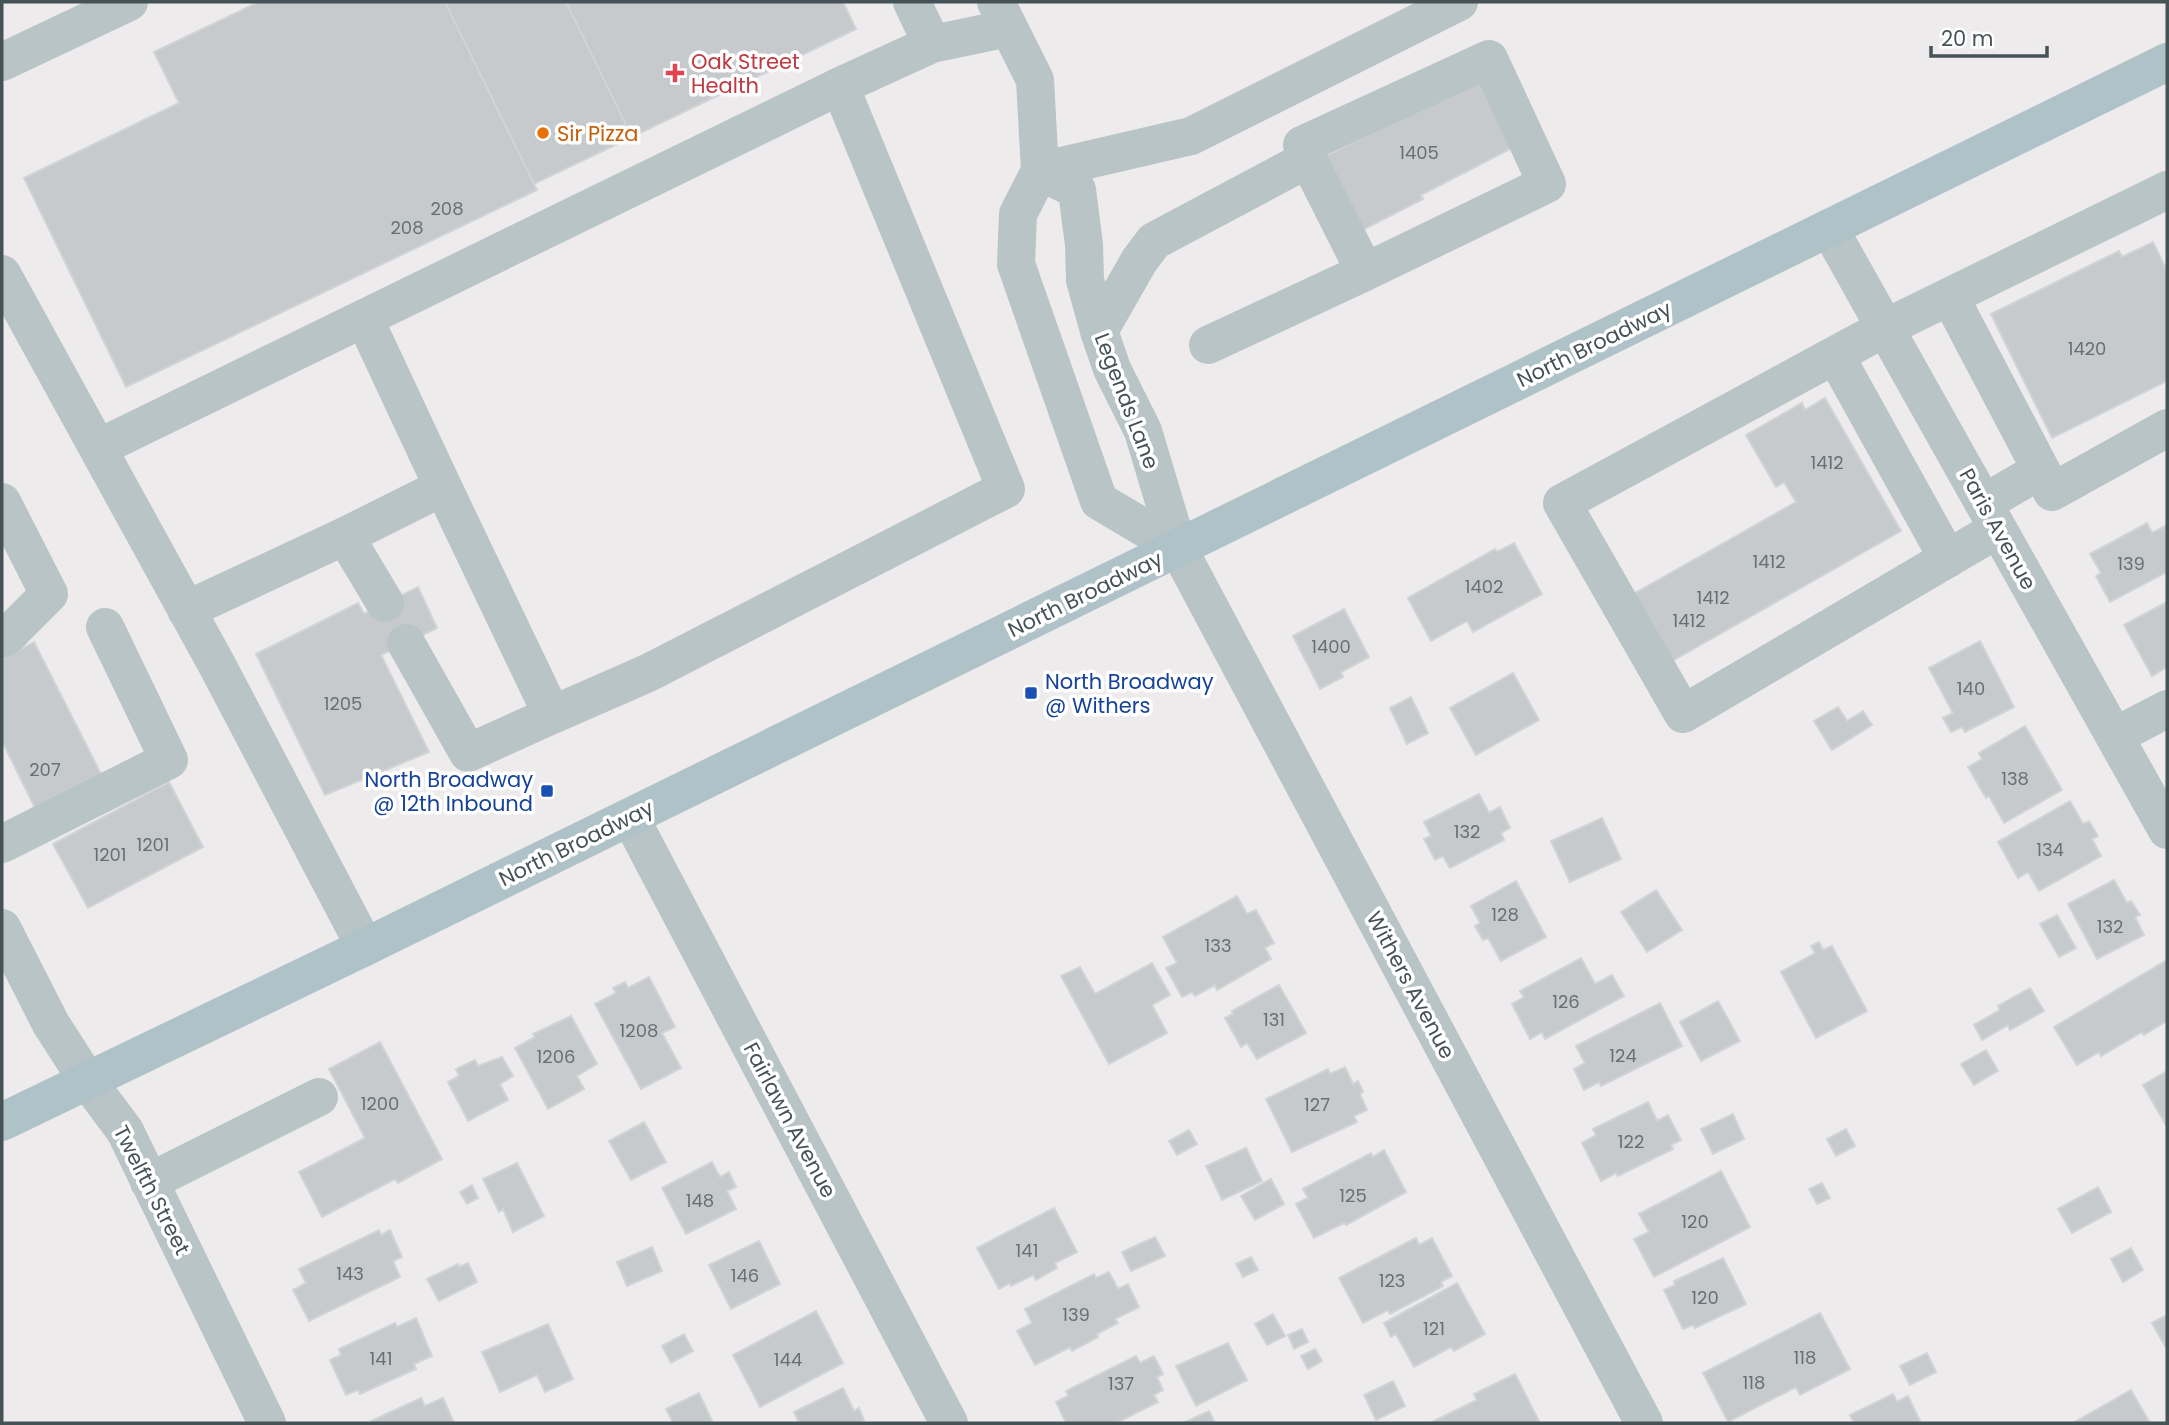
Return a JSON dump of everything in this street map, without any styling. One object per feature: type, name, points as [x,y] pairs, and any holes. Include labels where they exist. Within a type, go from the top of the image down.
[{"type":"main road","name":"North Broadway","points":[[2,1122],[365,947],[2167,62]]},
{"type":"street","points":[[2,62],[129,2]]},
{"type":"street","points":[[912,2],[932,44]]},
{"type":"street","points":[[1040,171],[1191,136],[1459,2]]},
{"type":"street","points":[[98,448],[840,86],[1003,15],[1035,80],[1040,171],[1018,214],[1016,264],[1099,501],[1178,548]]},
{"type":"street","points":[[1099,331],[1139,261],[1154,241],[1305,152],[1489,59],[1547,184],[1208,345]]},
{"type":"street","points":[[407,643],[468,753],[648,673],[1006,489],[840,86]]},
{"type":"street","points":[[1279,92],[1305,152],[1365,272]]},
{"type":"street","name":"Legends Lane","points":[[1040,171],[1077,190],[1084,245],[1085,280],[1099,331],[1112,369],[1143,431],[1178,548]]},
{"type":"street","points":[[2041,470],[1948,559],[1683,714],[1562,503],[1885,328],[2167,190]]},
{"type":"street","name":"Paris Avenue","points":[[1829,228],[2167,830]]},
{"type":"street","points":[[2,274],[186,610],[365,947]]},
{"type":"street","points":[[1951,297],[2052,492],[2167,428]]},
{"type":"street","points":[[364,318],[552,715]]},
{"type":"street","points":[[1835,355],[1948,559]]},
{"type":"street","points":[[186,610],[443,487]]},
{"type":"street","points":[[2,502],[50,594],[2,639]]},
{"type":"street","points":[[345,536],[385,603]]},
{"type":"street","name":"Withers Avenue","points":[[1178,548],[1644,1423]]},
{"type":"street","points":[[2,844],[169,760],[105,627]]},
{"type":"street","points":[[2115,736],[2167,709]]},
{"type":"street","name":"Fairlawn Avenue","points":[[630,817],[949,1423]]},
{"type":"street","name":"Twelfth Street","points":[[2,928],[51,1024],[87,1080],[120,1124],[267,1423]]},
{"type":"street","points":[[149,1182],[319,1097]]},
{"type":"building","points":[[259,2],[445,2],[537,190],[126,387],[24,178],[179,103],[154,52]]},
{"type":"building","points":[[445,2],[566,2],[632,137],[534,184]]},
{"type":"building","points":[[566,2],[843,2],[856,29],[632,137]]},
{"type":"building","points":[[1479,78],[1514,147],[1421,195],[1423,199],[1361,231],[1324,157]]},
{"type":"building","points":[[2153,242],[2167,271],[2167,381],[2052,438],[1991,314],[2119,251],[2122,257]]},
{"type":"building","points":[[1825,398],[1901,531],[1667,664],[1628,597],[1796,502],[1784,482],[1776,487],[1746,435],[1802,403],[1805,410]]},
{"type":"building","points":[[2147,523],[2152,533],[2167,525],[2167,572],[2110,602],[2096,576],[2101,573],[2090,554]]},
{"type":"building","points":[[1514,543],[1542,594],[1473,632],[1467,621],[1431,641],[1408,598],[1495,549],[1497,552]]},
{"type":"building","points":[[418,587],[437,628],[381,655],[429,752],[325,795],[256,654],[358,603],[364,614]]},
{"type":"building","points":[[2167,602],[2167,667],[2152,676],[2124,625]]},
{"type":"building","points":[[1344,609],[1369,657],[1341,672],[1343,677],[1320,689],[1293,636]]},
{"type":"building","points":[[1980,641],[2014,707],[1965,732],[1962,727],[1951,732],[1943,718],[1953,713],[1929,668]]},
{"type":"building","points":[[34,642],[102,776],[36,810],[2,741],[2,659]]},
{"type":"building","points":[[1513,673],[1539,720],[1476,755],[1450,708]]},
{"type":"building","points":[[1411,697],[1428,733],[1407,744],[1390,708]]},
{"type":"building","points":[[1838,707],[1847,721],[1863,711],[1872,725],[1832,750],[1814,721]]},
{"type":"building","points":[[2025,726],[2062,790],[2004,823],[1968,767],[1982,759],[1979,753]]},
{"type":"building","points":[[169,782],[203,847],[88,908],[53,844]]},
{"type":"building","points":[[1479,794],[1489,813],[1500,807],[1510,828],[1501,833],[1504,840],[1450,868],[1443,856],[1435,860],[1424,839],[1431,836],[1424,822]]},
{"type":"building","points":[[2070,801],[2083,824],[2089,821],[2098,836],[2092,839],[2101,856],[2039,891],[2028,872],[2018,878],[1998,842]]},
{"type":"building","points":[[1602,818],[1621,859],[1570,882],[1551,841]]},
{"type":"building","points":[[2114,880],[2127,903],[2131,901],[2140,915],[2135,917],[2144,935],[2097,959],[2068,904]]},
{"type":"building","points":[[1516,881],[1546,937],[1501,961],[1488,938],[1483,940],[1475,926],[1480,923],[1471,906]]},
{"type":"building","points":[[1656,890],[1682,930],[1647,952],[1621,912]]},
{"type":"building","points":[[1237,896],[1247,914],[1256,910],[1274,943],[1265,948],[1271,959],[1217,990],[1215,985],[1195,996],[1192,992],[1182,997],[1166,968],[1177,963],[1163,937]]},
{"type":"building","points":[[2057,915],[2076,948],[2059,957],[2040,924]]},
{"type":"building","points":[[1819,942],[1823,950],[1832,946],[1867,1011],[1816,1038],[1781,972],[1815,953],[1811,946]]},
{"type":"building","points":[[1581,958],[1595,984],[1612,975],[1624,996],[1545,1039],[1542,1032],[1530,1039],[1512,1004],[1524,997],[1520,991]]},
{"type":"building","points":[[2167,960],[2167,1021],[2144,1035],[2142,1032],[2101,1056],[2099,1052],[2077,1065],[2054,1027]]},
{"type":"building","points":[[1152,963],[1170,995],[1152,1005],[1167,1033],[1109,1064],[1061,976],[1080,967],[1095,994]]},
{"type":"building","points":[[649,977],[675,1027],[662,1033],[681,1068],[641,1089],[595,1004],[616,993],[613,988],[625,982],[628,988]]},
{"type":"building","points":[[1279,985],[1306,1033],[1257,1059],[1247,1043],[1241,1047],[1225,1018],[1233,1014],[1232,1011]]},
{"type":"building","points":[[2030,988],[2044,1011],[2010,1030],[2008,1025],[1982,1040],[1974,1025],[2000,1010],[1998,1006]]},
{"type":"building","points":[[1718,1001],[1740,1041],[1701,1061],[1680,1022]]},
{"type":"building","points":[[1660,1003],[1682,1046],[1601,1086],[1599,1082],[1584,1090],[1574,1069],[1585,1063],[1576,1046]]},
{"type":"building","points":[[571,1016],[597,1064],[577,1076],[584,1089],[548,1109],[515,1048],[535,1037],[533,1034]]},
{"type":"building","points":[[380,1042],[442,1159],[398,1183],[395,1179],[322,1217],[299,1172],[365,1138],[329,1069]]},
{"type":"building","points":[[1986,1050],[1998,1071],[1974,1085],[1961,1064]]},
{"type":"building","points":[[502,1057],[513,1076],[500,1084],[508,1100],[468,1121],[448,1082],[459,1076],[456,1069],[475,1060],[478,1066]]},
{"type":"building","points":[[1345,1067],[1353,1084],[1358,1081],[1367,1110],[1354,1116],[1357,1122],[1292,1152],[1266,1099],[1328,1069],[1330,1074]]},
{"type":"building","points":[[2167,1071],[2167,1127],[2143,1085]]},
{"type":"building","points":[[1648,1102],[1657,1121],[1668,1115],[1681,1140],[1671,1145],[1673,1149],[1618,1176],[1616,1173],[1601,1181],[1582,1143],[1596,1135],[1593,1129]]},
{"type":"building","points":[[1733,1114],[1744,1139],[1713,1154],[1701,1129]]},
{"type":"building","points":[[644,1122],[666,1162],[631,1180],[609,1141]]},
{"type":"building","points":[[1846,1129],[1855,1146],[1836,1156],[1827,1139]]},
{"type":"building","points":[[1189,1130],[1197,1144],[1177,1155],[1169,1141]]},
{"type":"building","points":[[1246,1148],[1262,1181],[1222,1200],[1206,1166]]},
{"type":"building","points":[[1384,1150],[1406,1192],[1346,1225],[1344,1223],[1314,1238],[1296,1204],[1308,1198],[1303,1189],[1371,1153],[1373,1157]]},
{"type":"building","points":[[712,1162],[720,1177],[729,1172],[736,1187],[727,1191],[736,1209],[686,1234],[662,1188]]},
{"type":"building","points":[[517,1163],[544,1216],[513,1232],[503,1209],[499,1212],[483,1179]]},
{"type":"building","points":[[1721,1171],[1750,1227],[1654,1277],[1634,1239],[1649,1232],[1639,1214]]},
{"type":"building","points":[[1271,1179],[1284,1204],[1255,1220],[1241,1196]]},
{"type":"building","points":[[1822,1183],[1830,1198],[1817,1204],[1809,1189]]},
{"type":"building","points":[[472,1185],[478,1198],[467,1204],[460,1192]]},
{"type":"building","points":[[2098,1187],[2111,1212],[2072,1233],[2058,1209]]},
{"type":"building","points":[[1054,1208],[1077,1252],[1055,1263],[1057,1268],[1036,1280],[1033,1275],[999,1289],[977,1248]]},
{"type":"building","points":[[379,1230],[381,1235],[390,1230],[402,1257],[393,1261],[400,1277],[309,1321],[293,1290],[306,1283],[299,1269]]},
{"type":"building","points":[[1155,1237],[1165,1256],[1131,1271],[1122,1252]]},
{"type":"building","points":[[1416,1238],[1419,1245],[1432,1238],[1452,1276],[1441,1282],[1443,1286],[1390,1314],[1388,1310],[1363,1323],[1339,1278]]},
{"type":"building","points":[[759,1241],[780,1284],[731,1309],[709,1265]]},
{"type":"building","points":[[652,1247],[662,1271],[627,1286],[617,1262]]},
{"type":"building","points":[[2131,1248],[2143,1270],[2123,1282],[2111,1259]]},
{"type":"building","points":[[1251,1257],[1258,1270],[1243,1277],[1236,1264]]},
{"type":"building","points":[[1723,1258],[1746,1304],[1695,1328],[1693,1325],[1683,1329],[1664,1290],[1675,1285],[1674,1281]]},
{"type":"building","points":[[468,1263],[477,1282],[439,1301],[427,1279],[458,1264],[459,1267]]},
{"type":"building","points":[[1109,1272],[1118,1289],[1128,1284],[1139,1307],[1115,1319],[1118,1323],[1097,1334],[1098,1337],[1072,1351],[1070,1347],[1035,1365],[1017,1331],[1032,1323],[1025,1309],[1094,1274],[1096,1278]]},
{"type":"building","points":[[1457,1283],[1485,1334],[1454,1351],[1451,1347],[1414,1367],[1396,1334],[1391,1337],[1384,1323]]},
{"type":"building","points":[[816,1311],[843,1363],[760,1407],[733,1355]]},
{"type":"building","points":[[1820,1313],[1850,1369],[1800,1395],[1796,1387],[1728,1422],[1703,1373]]},
{"type":"building","points":[[1273,1314],[1285,1336],[1267,1345],[1255,1324]]},
{"type":"building","points":[[2167,1315],[2167,1350],[2152,1323]]},
{"type":"building","points":[[416,1318],[432,1356],[414,1364],[416,1369],[360,1394],[358,1390],[346,1395],[330,1360],[341,1355],[339,1349],[395,1323],[397,1327]]},
{"type":"building","points":[[548,1324],[573,1379],[545,1392],[537,1375],[500,1392],[482,1352]]},
{"type":"building","points":[[1302,1329],[1308,1342],[1294,1349],[1288,1335]]},
{"type":"building","points":[[684,1334],[693,1351],[671,1363],[662,1346]]},
{"type":"building","points":[[1228,1343],[1247,1380],[1196,1406],[1176,1366]]},
{"type":"building","points":[[1315,1349],[1322,1361],[1308,1369],[1301,1356]]},
{"type":"building","points":[[1927,1353],[1936,1372],[1910,1385],[1900,1366]]},
{"type":"building","points":[[1136,1356],[1140,1363],[1154,1356],[1163,1374],[1157,1377],[1163,1390],[1154,1395],[1158,1402],[1116,1423],[1066,1423],[1056,1402],[1068,1396],[1066,1391]]},
{"type":"building","points":[[1515,1374],[1540,1423],[1430,1423],[1477,1400],[1474,1394]]},
{"type":"building","points":[[1393,1381],[1405,1406],[1376,1420],[1364,1395]]},
{"type":"building","points":[[843,1388],[854,1411],[859,1408],[864,1420],[859,1423],[799,1423],[794,1412]]},
{"type":"building","points":[[2131,1390],[2150,1423],[2073,1423]]},
{"type":"building","points":[[699,1393],[713,1423],[673,1423],[666,1409]]},
{"type":"building","points":[[1893,1394],[1897,1402],[1908,1396],[1921,1423],[1854,1423],[1850,1415]]},
{"type":"building","points":[[421,1398],[425,1406],[443,1398],[454,1423],[371,1421]]},
{"type":"building","points":[[1209,1411],[1215,1423],[1183,1423]]},
{"type":"place","name":"Oak Street Health","points":[[675,73]]},
{"type":"place","name":"Sir Pizza","points":[[543,133]]},
{"type":"place","name":"North Broadway @ Withers","points":[[1031,693]]},
{"type":"place","name":"North Broadway @ 12th Inbound","points":[[547,791]]}]
